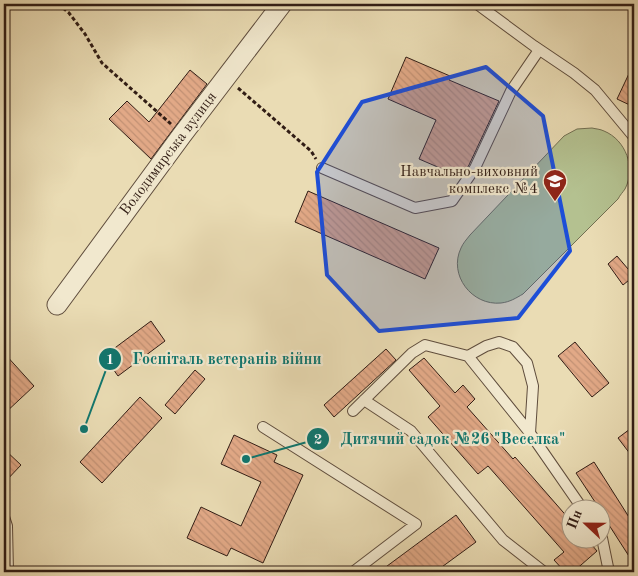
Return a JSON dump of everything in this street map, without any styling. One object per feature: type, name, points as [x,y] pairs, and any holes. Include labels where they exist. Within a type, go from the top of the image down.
[{"type":"street","name":"Володимирська вулиця","points":[[57,305],[182,135],[282,4]]},
{"type":"lane","points":[[477,4],[595,90],[634,137]]},
{"type":"lane","points":[[322,168],[416,208],[452,201],[476,168],[511,91],[539,50]]},
{"type":"lane","points":[[468,356],[486,346],[499,342],[513,346],[526,363],[533,386],[530,433]]},
{"type":"lane","points":[[353,411],[412,353],[425,345],[468,356],[530,433],[575,498]]},
{"type":"lane","points":[[364,400],[411,431],[504,540],[544,572]]},
{"type":"lane","points":[[263,427],[416,524],[353,572]]},
{"type":"lane","points":[[4,517],[7,526],[8,572]]},
{"type":"lane","points":[[604,548],[609,572]]},
{"type":"path","points":[[58,4],[68,12],[102,63],[182,135]]},
{"type":"path","points":[[226,78],[310,151],[322,168]]},
{"type":"highlighted area","points":[[486,67],[543,116],[570,251],[518,318],[379,331],[327,275],[317,172],[362,102]]},
{"type":"green space","points":[[592,128],[612,135],[627,156],[629,164],[628,181],[618,199],[523,294],[510,301],[490,303],[472,294],[460,278],[458,268],[458,258],[464,243],[564,136],[577,129]]},
{"type":"building","points":[[406,57],[450,76],[449,80],[499,101],[469,165],[461,177],[419,159],[436,120],[388,99]]},
{"type":"building","points":[[634,63],[634,107],[617,99]]},
{"type":"building","points":[[190,70],[207,84],[151,159],[109,119],[127,101],[149,122]]},
{"type":"building","points":[[308,191],[439,248],[425,279],[295,222]]},
{"type":"building","points":[[617,256],[634,276],[623,285],[608,264]]},
{"type":"building","points":[[151,321],[165,341],[118,376],[104,356]]},
{"type":"building","points":[[575,342],[609,383],[592,397],[558,356]]},
{"type":"building","points":[[386,349],[396,360],[334,417],[324,405]]},
{"type":"building","points":[[4,353],[34,386],[4,414]]},
{"type":"building","points":[[424,358],[455,393],[463,385],[475,399],[467,407],[513,459],[515,457],[560,509],[560,547],[488,466],[478,474],[428,417],[440,406],[409,370]]},
{"type":"building","points":[[195,370],[205,379],[175,414],[165,405]]},
{"type":"building","points":[[140,397],[162,418],[102,483],[80,462]]},
{"type":"building","points":[[634,426],[634,459],[618,438]]},
{"type":"building","points":[[234,435],[277,455],[274,462],[303,475],[263,563],[231,548],[227,556],[187,538],[201,507],[241,526],[261,482],[221,464]]},
{"type":"building","points":[[4,449],[21,465],[4,483]]},
{"type":"building","points":[[594,462],[634,525],[634,564],[610,527],[610,498],[592,498],[576,473]]},
{"type":"building","points":[[456,515],[476,542],[435,572],[379,572]]},
{"type":"building","points":[[560,548],[594,548],[597,551],[573,572],[565,572],[554,560],[564,552]]},
{"type":"place","name":"Навчально-виховний комплекс №4","points":[[555,202]]},
{"type":"place","name":"Госпіталь ветеранів війни","points":[[84,429]]},
{"type":"place","name":"Дитячий садок №26 \"Веселка\"","points":[[246,459]]}]
